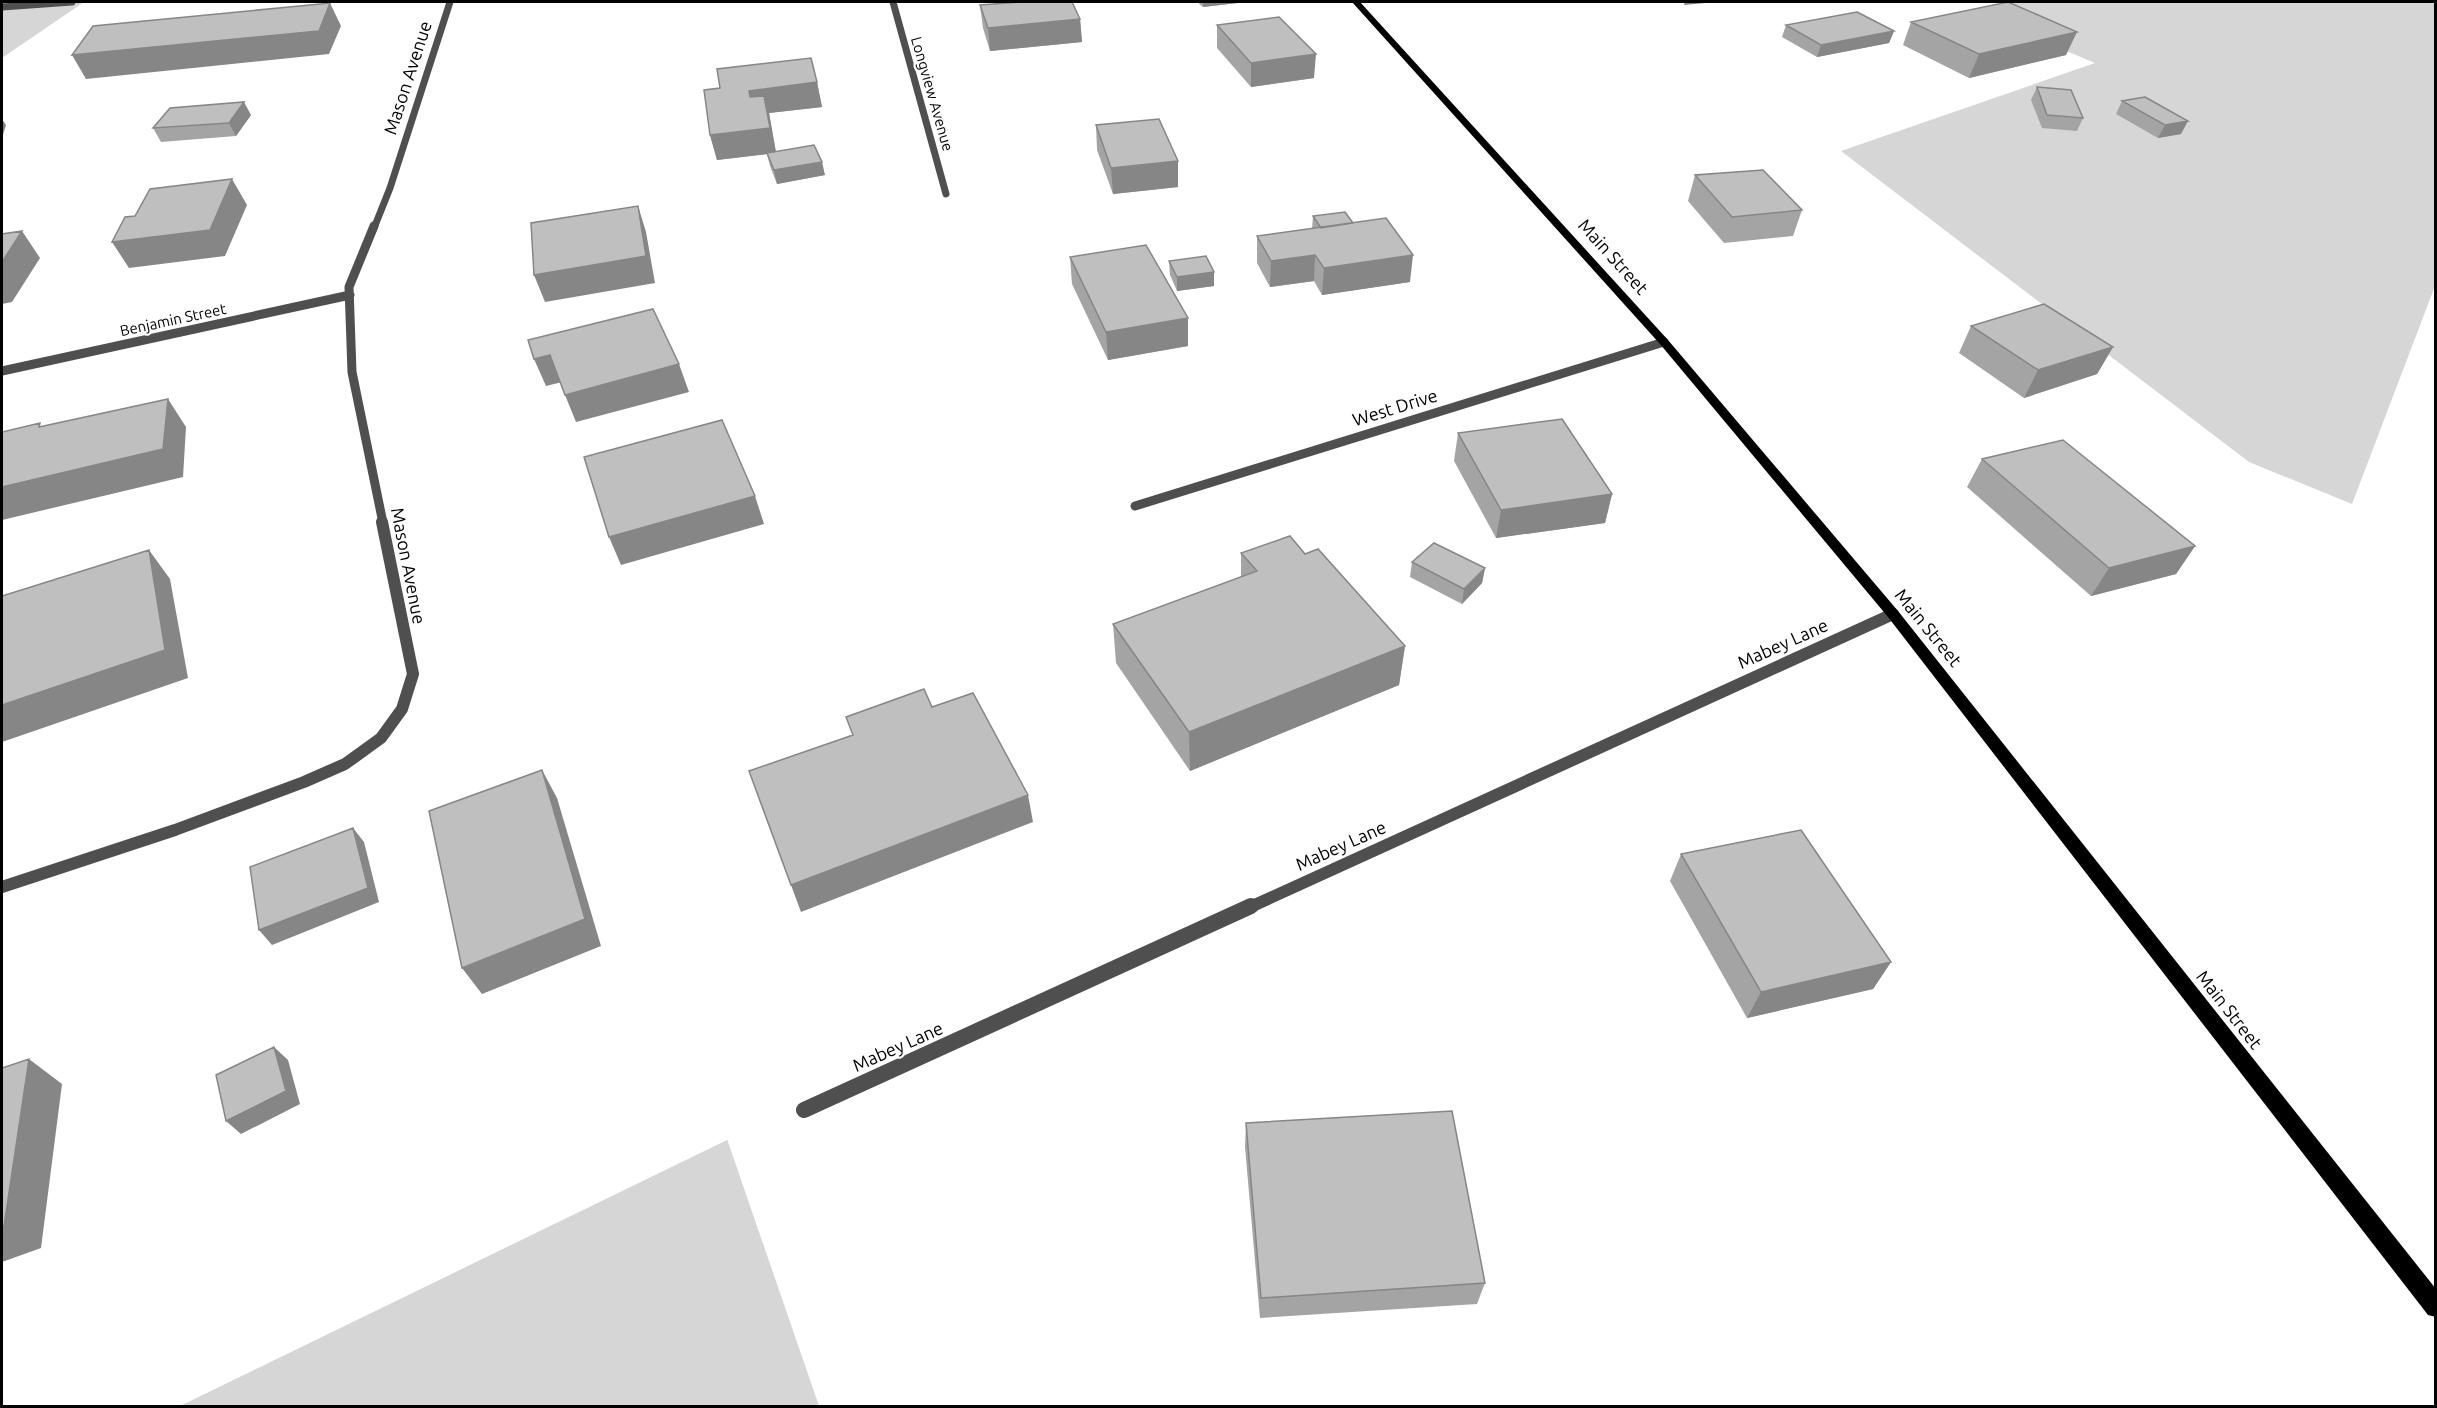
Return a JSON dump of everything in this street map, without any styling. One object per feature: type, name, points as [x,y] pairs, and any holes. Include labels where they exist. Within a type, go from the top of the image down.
[{"type":"main road","name":"Main Street","points":[[1356,2],[1664,342],[1893,614],[2436,1307]]},
{"type":"street","points":[[2,7],[72,2]]},
{"type":"street","name":"Mason Avenue","points":[[2,887],[212,818],[322,774],[354,758],[381,739],[398,716],[409,692],[413,674],[352,372],[349,287],[390,188],[450,2]]},
{"type":"street","name":"Longview Avenue","points":[[893,2],[946,194]]},
{"type":"street","name":"Benjamin Street","points":[[2,371],[350,295]]},
{"type":"street","name":"West Drive","points":[[1135,506],[1664,342]]},
{"type":"street","name":"Mabey Lane","points":[[804,1110],[1893,614]]},
{"type":"shaded area","points":[[2,2],[84,2],[2,58]]},
{"type":"shaded area","points":[[2001,2],[2435,2],[2435,286],[2352,504],[2249,462],[1841,151],[2095,63],[2011,28]]},
{"type":"shaded area","points":[[727,1140],[819,1406],[180,1406]]},
{"type":"building","points":[[1072,2],[1080,19],[988,28],[980,5]]},
{"type":"building","points":[[2008,2],[2077,32],[1979,54],[1911,22]]},
{"type":"building","points":[[330,3],[319,31],[72,55],[93,26]]},
{"type":"building","points":[[1857,12],[1894,31],[1821,45],[1786,25]]},
{"type":"building","points":[[1279,17],[1316,54],[1251,63],[1217,25]]},
{"type":"building","points":[[811,58],[817,82],[749,91],[750,97],[764,96],[770,128],[710,135],[704,90],[720,88],[717,69]]},
{"type":"building","points":[[2037,87],[2071,90],[2083,118],[2047,115]]},
{"type":"building","points":[[2145,97],[2188,121],[2165,125],[2122,101]]},
{"type":"building","points":[[244,102],[229,123],[153,128],[170,108]]},
{"type":"building","points":[[1159,119],[1178,161],[1111,168],[1096,125]]},
{"type":"building","points":[[814,145],[822,162],[774,170],[767,153]]},
{"type":"building","points":[[1763,170],[1802,210],[1732,217],[1695,175]]},
{"type":"building","points":[[232,179],[210,230],[112,242],[125,217],[135,216],[150,189]]},
{"type":"building","points":[[638,206],[646,256],[534,275],[531,223]]},
{"type":"building","points":[[1345,212],[1353,223],[1321,228],[1313,216]]},
{"type":"building","points":[[1386,218],[1413,255],[1324,268],[1315,255],[1271,261],[1257,236]]},
{"type":"building","points":[[22,231],[2,262],[2,234]]},
{"type":"building","points":[[1146,245],[1188,318],[1106,332],[1070,257]]},
{"type":"building","points":[[1206,256],[1214,272],[1177,277],[1169,261]]},
{"type":"building","points":[[2044,304],[2113,347],[2038,370],[1971,326]]},
{"type":"building","points":[[653,309],[679,364],[565,395],[550,355],[534,359],[528,340]]},
{"type":"building","points":[[168,399],[163,449],[2,487],[2,432],[40,423],[39,427]]},
{"type":"building","points":[[1562,419],[1612,494],[1501,510],[1458,433]]},
{"type":"building","points":[[722,420],[755,496],[609,537],[584,457]]},
{"type":"building","points":[[2063,440],[2195,546],[2109,568],[1982,459]]},
{"type":"building","points":[[1290,536],[1305,554],[1318,549],[1405,646],[1189,732],[1113,624],[1257,571],[1241,553]]},
{"type":"building","points":[[1434,543],[1485,568],[1464,589],[1412,562]]},
{"type":"building","points":[[149,550],[165,650],[2,705],[2,596]]},
{"type":"building","points":[[924,689],[932,707],[973,693],[1028,795],[791,885],[749,771],[853,735],[846,717]]},
{"type":"building","points":[[542,770],[585,919],[462,968],[429,811]]},
{"type":"building","points":[[353,828],[368,888],[259,930],[250,867]]},
{"type":"building","points":[[1801,830],[1891,962],[1761,992],[1681,854]]},
{"type":"building","points":[[274,1047],[286,1091],[226,1121],[216,1075]]},
{"type":"building","points":[[29,1059],[4,1226],[2,1227],[2,1068]]},
{"type":"building","points":[[1452,1111],[1485,1283],[1261,1298],[1246,1123]]}]
